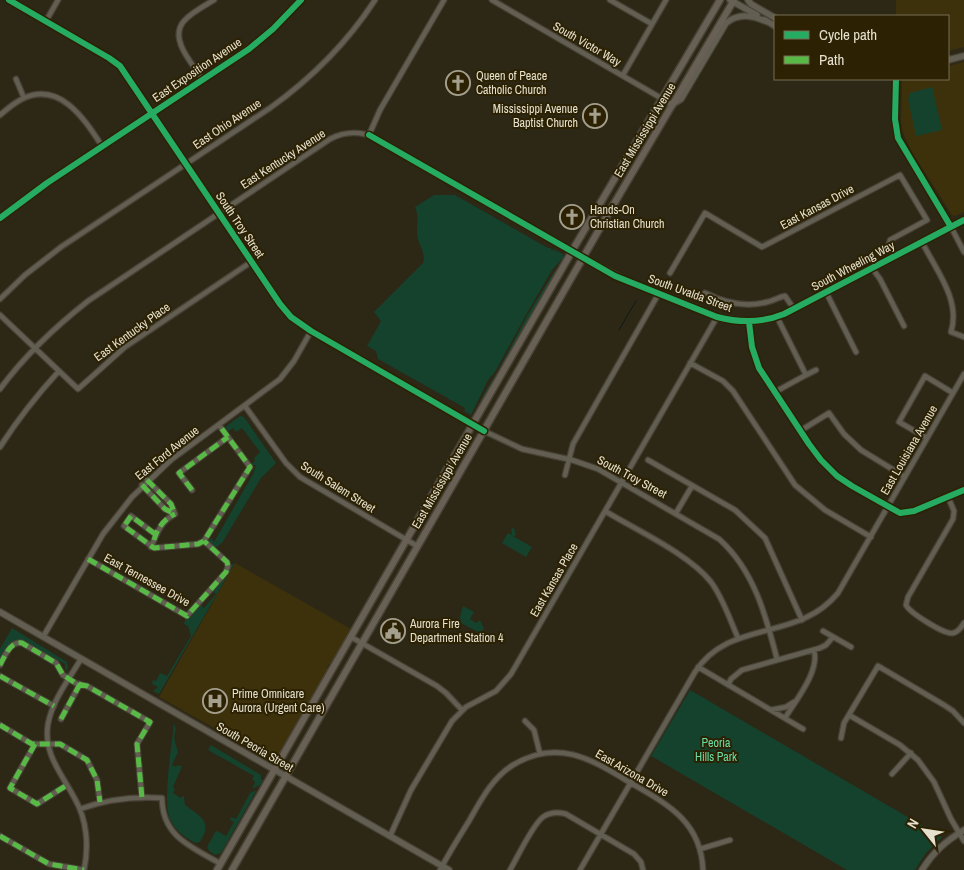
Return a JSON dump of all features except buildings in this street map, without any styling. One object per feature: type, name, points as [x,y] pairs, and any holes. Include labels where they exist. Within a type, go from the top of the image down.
[{"type":"main road","name":"East Mississippi Avenue","points":[[221,868],[274,770],[406,540],[720,0]]},
{"type":"main road","name":"East Mississippi Avenue","points":[[232,870],[583,258],[733,1]]},
{"type":"street","name":"South Troy Street","points":[[9,0],[115,62],[126,74],[284,309],[296,321],[484,430],[522,449],[592,466],[710,533],[735,555],[747,573],[762,607],[777,659]]},
{"type":"street","points":[[46,21],[58,0]]},
{"type":"street","points":[[203,80],[181,46],[179,32],[184,21],[214,0]]},
{"type":"street","name":"East Exposition Avenue","points":[[0,218],[102,146],[262,39],[300,0]]},
{"type":"street","name":"East Ohio Avenue","points":[[0,299],[25,275],[61,247],[300,86],[340,47],[375,0]]},
{"type":"street","points":[[369,135],[380,110],[444,0]]},
{"type":"street","name":"South Victor Way","points":[[492,0],[673,105]]},
{"type":"street","points":[[610,0],[652,24]]},
{"type":"street","points":[[623,76],[666,0]]},
{"type":"street","points":[[748,0],[751,4],[774,17]]},
{"type":"street","points":[[733,1],[774,25]]},
{"type":"street","points":[[673,105],[681,99],[726,23],[735,17],[745,15],[755,16],[768,22]]},
{"type":"street","points":[[949,60],[964,56]]},
{"type":"street","points":[[16,79],[24,98]]},
{"type":"street","points":[[896,80],[895,123],[898,138],[964,252]]},
{"type":"street","points":[[0,115],[24,98],[34,95],[47,95],[68,104],[85,120],[102,146]]},
{"type":"street","name":"East Kentucky Avenue","points":[[0,389],[53,330],[88,301],[330,139],[351,132],[369,135]]},
{"type":"street","name":"South Uvalda Street","points":[[369,135],[620,278],[717,317],[732,321],[749,322]]},
{"type":"street","name":"East Kansas Drive","points":[[670,273],[705,214],[762,246],[900,175],[927,220],[890,240],[889,244],[895,256]]},
{"type":"street","name":"South Wheeling Way","points":[[749,322],[776,317],[794,309],[964,220]]},
{"type":"street","points":[[922,242],[952,301],[954,318],[951,332],[964,336]]},
{"type":"street","name":"East Kentucky Place","points":[[0,315],[78,389],[125,347],[252,262]]},
{"type":"street","points":[[872,268],[880,279],[904,326]]},
{"type":"street","points":[[826,292],[856,352]]},
{"type":"street","points":[[565,474],[573,444],[659,293]]},
{"type":"street","points":[[705,293],[728,302],[747,305],[766,302],[784,296],[794,309]]},
{"type":"street","name":"East Kansas Place","points":[[390,836],[411,790],[448,726],[462,710],[496,691],[508,678],[717,317]]},
{"type":"street","points":[[776,317],[806,375]]},
{"type":"street","points":[[749,322],[750,341],[754,357],[815,454],[831,471],[900,513],[911,512],[964,490]]},
{"type":"street","name":"East Ford Avenue","points":[[43,638],[110,523],[142,485],[171,460],[271,387],[284,375],[294,361],[311,331]]},
{"type":"street","points":[[690,362],[733,391],[795,485],[825,510],[871,536]]},
{"type":"street","points":[[775,392],[816,370]]},
{"type":"street","points":[[0,447],[20,416],[59,371]]},
{"type":"street","name":"East Louisiana Avenue","points":[[580,870],[698,667],[717,649],[738,638],[802,620],[820,610],[833,599],[843,586],[964,374]]},
{"type":"street","points":[[927,438],[899,422],[925,376],[953,393]]},
{"type":"street","name":"South Salem Street","points":[[245,406],[286,464],[300,477],[417,546]]},
{"type":"street","points":[[800,431],[829,413],[844,434],[861,450],[905,477]]},
{"type":"street","points":[[155,534],[131,516],[124,526],[154,548],[198,544],[204,541],[250,467],[219,425]]},
{"type":"street","points":[[192,490],[179,473],[228,438]]},
{"type":"street","points":[[648,460],[735,510],[765,538],[802,620]]},
{"type":"street","points":[[148,480],[171,504],[175,514]]},
{"type":"street","points":[[142,485],[165,510],[175,514]]},
{"type":"street","points":[[676,513],[692,486]]},
{"type":"street","points":[[948,497],[954,511],[953,519],[906,601],[906,605],[910,612],[951,634],[959,631],[964,622]]},
{"type":"street","points":[[605,511],[683,557],[704,574],[719,595],[738,638]]},
{"type":"street","points":[[151,547],[155,534],[166,519],[175,514]]},
{"type":"street","name":"East Tennessee Drive","points":[[88,559],[188,616],[226,572],[228,566],[227,562],[204,541]]},
{"type":"street","name":"South Peoria Street","points":[[0,612],[390,836],[441,868],[449,870]]},
{"type":"street","points":[[823,631],[852,647]]},
{"type":"street","points":[[351,637],[437,686],[462,710]]},
{"type":"street","points":[[728,685],[731,679],[742,670],[814,650],[826,645],[833,637]]},
{"type":"street","points":[[0,665],[12,644],[20,642],[56,663],[62,675],[87,686],[150,722],[137,744],[142,798]]},
{"type":"street","points":[[785,718],[814,669],[816,663],[814,650]]},
{"type":"street","points":[[0,836],[49,864],[84,870],[87,841],[80,809],[53,761],[48,744],[48,724],[54,706],[81,659]]},
{"type":"street","points":[[841,738],[842,730],[849,715],[878,666],[944,705],[953,711],[964,723]]},
{"type":"street","points":[[698,667],[804,729]]},
{"type":"street","points":[[0,676],[54,706]]},
{"type":"street","points":[[61,719],[80,684]]},
{"type":"street","points":[[770,710],[786,706],[795,701]]},
{"type":"street","points":[[849,715],[911,753],[928,773],[961,831],[964,841]]},
{"type":"street","points":[[525,721],[534,730],[540,754]]},
{"type":"street","points":[[0,725],[35,744],[60,744],[87,760],[97,780],[100,802]]},
{"type":"street","points":[[35,744],[10,788],[37,804],[67,785]]},
{"type":"street","name":"East Arizona Drive","points":[[441,868],[492,783],[512,765],[527,758],[540,754],[566,753],[582,756],[631,782],[678,813],[689,826],[700,849],[703,870]]},
{"type":"street","points":[[892,774],[911,753]]},
{"type":"street","points":[[80,809],[100,802],[162,798],[163,814],[172,832],[221,868]]},
{"type":"street","points":[[510,870],[538,822],[551,813],[566,814],[634,854],[641,862],[643,870]]},
{"type":"street","points":[[922,870],[937,849],[961,831]]},
{"type":"street","points":[[700,849],[730,840]]},
{"type":"shaded area","points":[[896,0],[964,0],[964,47],[949,51],[949,15],[896,15]]},
{"type":"shaded area","points":[[964,62],[964,212],[955,216],[952,215],[912,152],[903,133],[901,122],[902,80],[949,80],[949,66]]},
{"type":"shaded area","points":[[235,563],[351,629],[331,665],[329,664],[327,667],[329,669],[277,759],[273,761],[159,697]]},
{"type":"green space","points":[[932,87],[942,130],[916,136],[908,99],[910,93]]},
{"type":"green space","points":[[434,195],[455,195],[551,248],[552,251],[553,249],[563,254],[563,258],[552,270],[495,372],[488,380],[471,415],[464,411],[465,408],[378,359],[376,351],[367,346],[381,321],[374,312],[423,263],[423,254],[417,235],[415,207]]},
{"type":"green space","points":[[561,265],[477,410],[483,395],[497,373],[528,314],[554,272]]},
{"type":"green space","points":[[240,416],[244,417],[276,463],[261,478],[222,543],[215,548],[208,543],[211,538],[214,542],[253,474],[256,465],[250,465],[255,461],[254,458],[260,452],[242,428],[236,432],[233,428],[227,432],[225,427]]},
{"type":"green space","points":[[514,528],[516,535],[513,536],[532,547],[526,557],[502,543],[508,533],[512,535],[511,529]]},
{"type":"green space","points":[[235,563],[159,694],[153,691],[158,687],[152,684],[153,680],[156,681],[160,673],[167,676],[191,636],[188,626],[184,624],[185,620],[191,617],[201,605],[204,608],[216,594],[213,591],[229,572],[231,565]]},
{"type":"green space","points":[[463,606],[474,612],[470,619],[476,623],[480,620],[484,629],[480,633],[461,623],[460,616]]},
{"type":"green space","points":[[12,628],[67,662],[67,670],[65,670],[65,664],[20,640],[10,643],[0,658],[0,649]]},
{"type":"green space","name":"Peoria Hills Park","points":[[690,690],[942,837],[926,853],[915,870],[847,870],[651,756]]},
{"type":"green space","points":[[174,723],[176,730],[174,739],[178,752],[172,765],[176,767],[177,765],[182,766],[173,787],[175,789],[173,793],[181,798],[184,796],[185,805],[200,816],[205,824],[204,835],[200,842],[195,843],[176,828],[171,821],[167,808],[167,784]]},
{"type":"green space","points":[[211,745],[261,775],[261,780],[263,780],[260,785],[252,789],[255,782],[252,779],[254,776],[208,750]]},
{"type":"green space","points":[[256,790],[221,853],[215,855],[209,851],[207,847],[215,832],[217,831],[226,836],[234,822],[230,820],[231,817],[236,819],[250,793]]},
{"type":"waterway","points":[[619,330],[636,301]]},
{"type":"marked path","points":[[155,534],[131,516],[124,526],[154,548],[198,544],[204,541],[250,467],[219,425]]},
{"type":"marked path","points":[[192,490],[179,473],[228,437]]},
{"type":"marked path","points":[[147,480],[171,504],[175,514]]},
{"type":"marked path","points":[[142,485],[165,509],[175,514]]},
{"type":"marked path","points":[[154,540],[162,524],[175,514]]},
{"type":"marked path","points":[[88,559],[187,616],[226,572],[228,566],[227,562],[204,541]]},
{"type":"marked path","points":[[0,665],[11,647],[14,644],[22,643],[56,663],[63,675],[77,684],[87,686],[150,722],[137,744],[142,798]]},
{"type":"marked path","points":[[0,676],[54,706]]},
{"type":"marked path","points":[[61,719],[80,684]]},
{"type":"marked path","points":[[0,725],[32,744],[60,744],[87,760],[97,780],[100,802]]},
{"type":"marked path","points":[[35,744],[10,788],[37,804],[67,785]]},
{"type":"marked path","points":[[0,836],[49,864],[84,870]]},
{"type":"cycle path","points":[[9,0],[120,66],[280,304],[291,317],[311,331],[484,431]]},
{"type":"cycle path","points":[[0,218],[47,183],[249,49],[273,29],[301,0]]},
{"type":"cycle path","points":[[896,80],[895,119],[898,138],[951,227]]},
{"type":"cycle path","points":[[369,135],[615,276],[717,317],[734,320],[751,321],[784,314],[964,220]]},
{"type":"cycle path","points":[[749,322],[752,347],[759,368],[809,444],[821,460],[837,476],[900,513],[914,511],[964,490]]},
{"type":"place","name":"Queen of Peace Catholic Church","points":[[458,83]]},
{"type":"place","name":"Mississippi Avenue Baptist Church","points":[[595,116]]},
{"type":"place","name":"Hands-On Christian Church","points":[[572,217]]},
{"type":"place","name":"Aurora Fire Department Station 4","points":[[393,631]]},
{"type":"place","name":"Prime Omnicare Aurora (Urgent Care)","points":[[215,701]]}]
